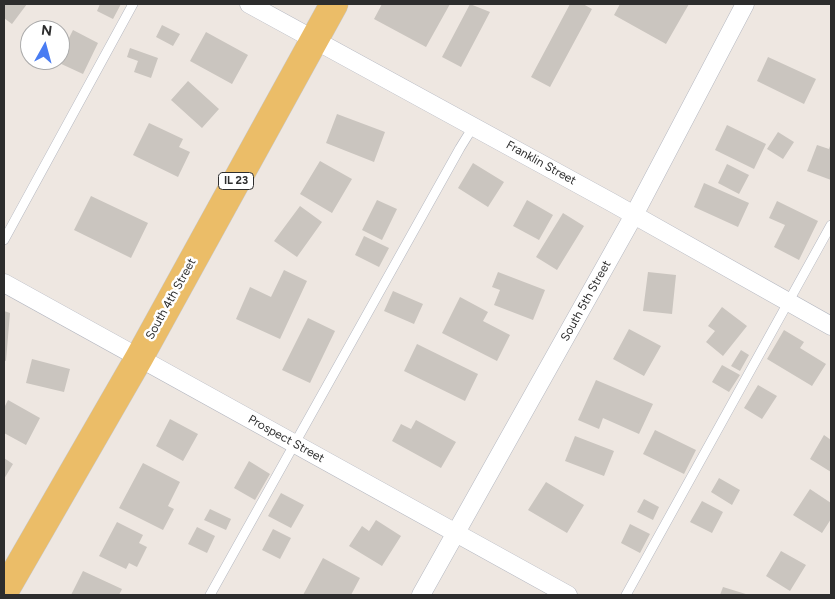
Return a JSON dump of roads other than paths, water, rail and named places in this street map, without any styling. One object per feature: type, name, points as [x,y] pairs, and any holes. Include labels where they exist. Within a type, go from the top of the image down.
[{"type":"main road","name":"South 4th Street","points":[[4,592],[139,358],[334,4]]},
{"type":"street","name":"Franklin Street","points":[[249,4],[634,215],[831,326]]},
{"type":"street","name":"South 5th Street","points":[[421,595],[634,215],[745,4]]},
{"type":"street","name":"Prospect Street","points":[[4,283],[568,595]]},
{"type":"lane","points":[[4,240],[133,4]]},
{"type":"lane","points":[[210,595],[473,127]]},
{"type":"lane","points":[[626,595],[831,225]]}]
